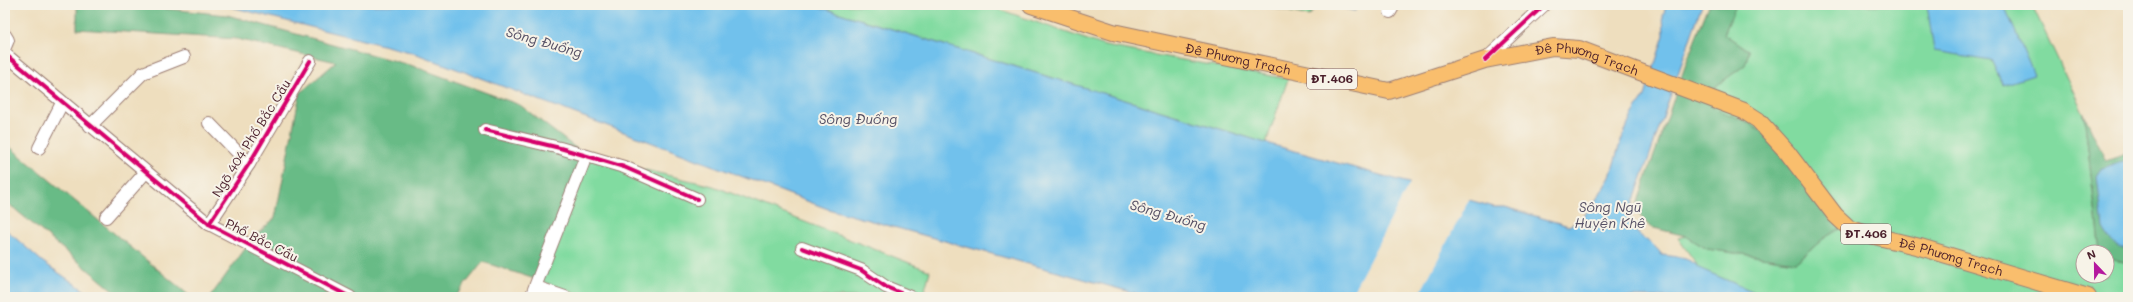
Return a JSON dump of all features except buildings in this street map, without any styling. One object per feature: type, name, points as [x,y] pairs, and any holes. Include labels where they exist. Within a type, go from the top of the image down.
[{"type":"main road","name":"Đê Phương Trạch","points":[[1031,5],[1113,32],[1389,91],[1484,60],[1553,47],[1579,49],[1744,110],[1758,120],[1787,152],[1835,215],[1849,228],[1870,236],[1920,247],[2088,297]]},
{"type":"street","points":[[1484,60],[1544,5]]},
{"type":"street","points":[[5,35],[8,40],[5,47]]},
{"type":"street","name":"Phố Bắc Cầu","points":[[5,54],[145,173],[209,224],[350,297]]},
{"type":"street","points":[[90,126],[142,73],[184,57]]},
{"type":"street","name":"Ngõ 404 Phố Bắc Cầu","points":[[209,224],[249,164],[310,61]]},
{"type":"street","points":[[39,148],[62,103]]},
{"type":"street","points":[[209,124],[249,164]]},
{"type":"street","points":[[485,130],[560,148],[624,167],[697,199]]},
{"type":"street","points":[[565,297],[534,292],[586,156]]},
{"type":"street","points":[[106,217],[145,173]]},
{"type":"street","points":[[802,248],[861,270],[886,287],[910,297]]},
{"type":"green space","points":[[77,5],[130,5],[227,15],[413,66],[520,105],[586,156],[538,280],[483,262],[455,297],[210,297],[253,238],[275,218],[300,93],[336,62],[237,39],[77,29]]},
{"type":"green space","points":[[813,5],[987,5],[1105,46],[1288,79],[1266,143]]},
{"type":"green space","points":[[1260,5],[1318,5],[1309,16]]},
{"type":"green space","points":[[1709,5],[1736,5],[1724,34],[1749,51],[1745,65],[1716,86],[1712,107],[1749,123],[1762,132],[1845,225],[1823,239],[1796,262],[1707,249],[1686,236],[1650,227],[1635,210],[1688,58]]},
{"type":"green space","points":[[1736,5],[2032,5],[2084,114],[2099,244],[2075,244],[2075,284],[2115,284],[2115,259],[2127,263],[2128,297],[1766,297],[1700,269],[1678,238],[1686,236],[1707,249],[1796,262],[1823,239],[1845,225],[1712,107],[1716,86],[1745,65],[1749,51],[1724,34]]},
{"type":"green space","points":[[2084,114],[2106,161],[2128,153],[2128,277],[2127,263],[2115,259],[2115,244],[2099,244]]},
{"type":"green space","points":[[5,143],[191,297],[121,297],[5,201]]},
{"type":"green space","points":[[586,156],[713,186],[930,271],[923,297],[586,297],[538,280]]},
{"type":"water","name":"Sông Đuống","points":[[223,5],[813,5],[1266,143],[1494,207],[1505,207],[1569,226],[1579,220],[1591,208],[1610,177],[1620,143],[1632,115],[1645,96],[1664,35],[1663,16],[1666,5],[1702,5],[1631,209],[1632,226],[1640,235],[1657,248],[1662,255],[1688,260],[1701,269],[1766,297],[1149,297],[828,209],[414,53]]},
{"type":"water","points":[[1328,5],[1356,5],[1355,11]]},
{"type":"water","points":[[1927,5],[2004,5],[2034,75],[2003,85],[1991,60],[1934,51]]},
{"type":"water","points":[[2126,160],[2128,161],[2128,248],[2124,248],[2113,242],[2103,228],[2097,176],[2101,170]]},
{"type":"water","points":[[5,229],[43,262],[94,297],[5,297]]},
{"type":"pier","points":[[1411,181],[1470,198],[1418,297],[1350,297]]},
{"type":"cycle path","points":[[1485,60],[1544,5]]},
{"type":"cycle path","points":[[5,54],[209,224],[350,297]]},
{"type":"cycle path","points":[[209,224],[249,164],[310,61]]},
{"type":"cycle path","points":[[485,130],[560,148],[624,167],[697,199]]},
{"type":"cycle path","points":[[802,248],[861,270],[886,287],[910,297]]},
{"type":"water label","name":"Sông Ngũ Huyện Khê","points":[[1610,216]]}]
